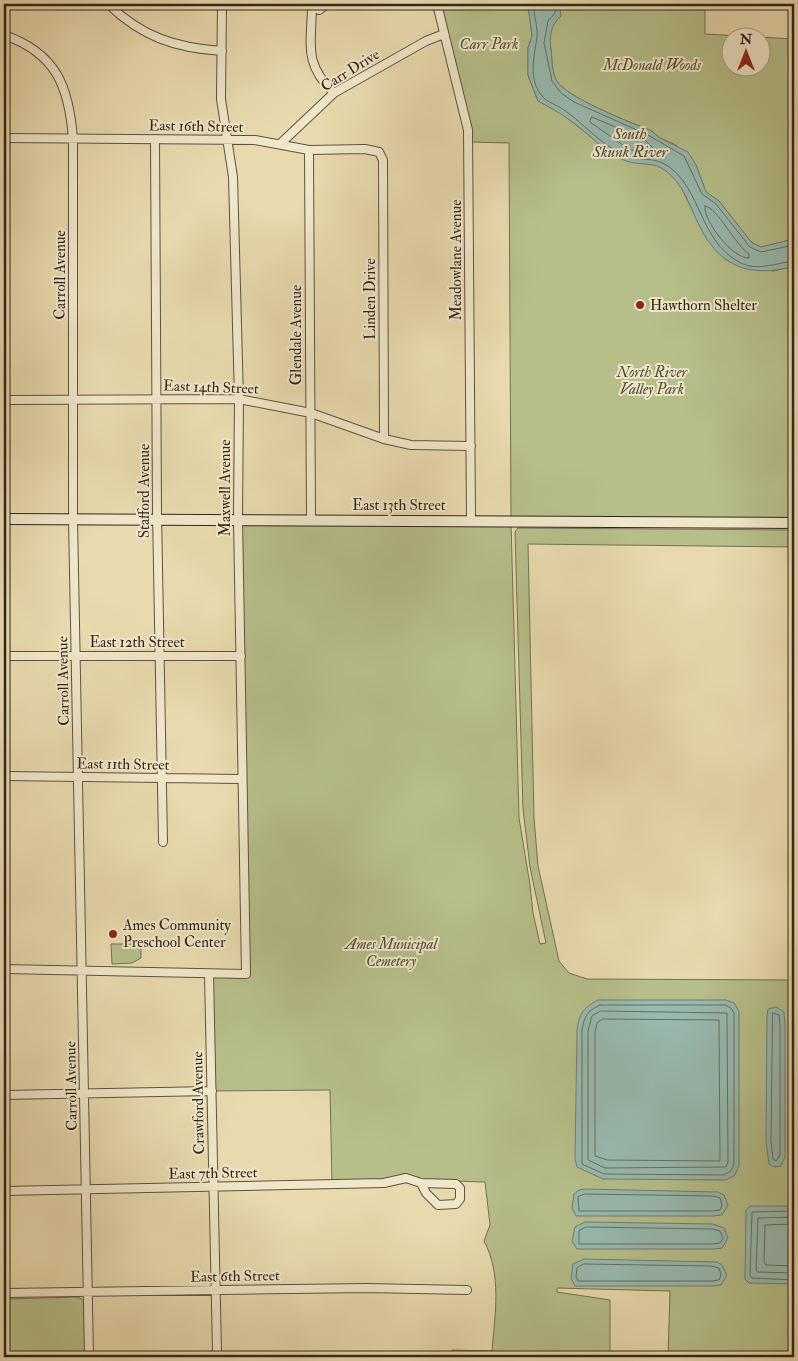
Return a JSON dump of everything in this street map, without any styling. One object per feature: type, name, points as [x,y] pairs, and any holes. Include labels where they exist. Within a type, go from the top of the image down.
[{"type":"main road","name":"East 13th Street","points":[[4,519],[794,523]]},
{"type":"street","points":[[108,4],[140,30],[162,40],[186,48],[222,51]]},
{"type":"street","name":"Maxwell Avenue","points":[[209,974],[246,974],[238,519],[239,399],[233,177],[221,99],[222,4]]},
{"type":"street","points":[[327,4],[322,9],[311,6],[311,53],[314,68],[322,81],[334,93]]},
{"type":"street","name":"Meadowlane Avenue","points":[[437,4],[468,130],[470,520]]},
{"type":"street","name":"Carr Drive","points":[[280,144],[334,93],[426,41],[444,34]]},
{"type":"street","name":"Carroll Avenue","points":[[4,35],[20,40],[41,53],[54,70],[64,90],[71,113],[73,139],[74,519],[89,1357]]},
{"type":"street","name":"East 16th Street","points":[[4,138],[227,140],[280,144],[308,150],[372,150],[379,152],[383,160]]},
{"type":"street","name":"Stafford Avenue","points":[[155,139],[158,400],[157,519],[163,842]]},
{"type":"street","name":"Glendale Avenue","points":[[308,150],[311,520]]},
{"type":"street","name":"Linden Drive","points":[[383,160],[384,439]]},
{"type":"street","name":"East 14th Street","points":[[4,400],[239,399],[310,413],[384,439],[411,445],[470,446]]},
{"type":"street","name":"East 12th Street","points":[[4,656],[241,656]]},
{"type":"street","name":"East 11th Street","points":[[4,776],[242,779]]},
{"type":"street","points":[[4,969],[209,974]]},
{"type":"street","name":"Crawford Avenue","points":[[209,974],[217,1352]]},
{"type":"street","points":[[4,1095],[212,1091]]},
{"type":"street","name":"East 7th Street","points":[[4,1191],[384,1183],[406,1178],[421,1183],[456,1184],[460,1188],[460,1198],[456,1204],[438,1204],[423,1190],[421,1183]]},
{"type":"street","name":"East 6th Street","points":[[4,1293],[216,1290],[467,1290]]},
{"type":"green space","points":[[437,4],[528,4],[532,36],[528,48],[528,75],[538,101],[561,113],[596,141],[626,161],[653,164],[666,170],[679,183],[706,238],[726,260],[773,271],[794,266],[794,523],[511,521],[519,818],[533,913],[540,944],[546,943],[530,867],[523,809],[515,532],[518,528],[794,530],[794,547],[528,544],[534,818],[538,866],[559,961],[569,973],[587,979],[794,980],[794,1357],[668,1357],[670,1291],[557,1288],[557,1292],[610,1300],[610,1357],[453,1357],[452,1350],[492,1351],[496,1295],[493,1267],[484,1241],[490,1225],[485,1182],[414,1180],[332,1184],[330,1090],[212,1091],[209,974],[246,974],[238,519],[511,520],[509,143],[469,142]]},
{"type":"green space","name":"McDonald Woods","points":[[559,4],[705,4],[705,34],[720,35],[720,78],[770,78],[770,38],[794,39],[794,239],[761,247],[752,243],[719,201],[706,192],[696,165],[676,145],[660,138],[650,130],[614,116],[562,87],[556,80],[554,73],[550,40],[551,31],[561,16]]},
{"type":"green space","points":[[111,944],[141,944],[141,958],[132,963],[112,964]]},
{"type":"green space","points":[[77,1297],[84,1300],[85,1357],[4,1357],[4,1299]]},
{"type":"water","name":"South Skunk River","points":[[528,4],[559,4],[561,16],[553,27],[550,45],[556,80],[562,87],[614,116],[650,130],[660,138],[688,152],[696,165],[706,192],[719,201],[752,243],[761,247],[794,239],[794,266],[763,271],[737,266],[725,259],[706,238],[681,188],[672,176],[656,166],[626,161],[620,158],[608,151],[570,120],[538,101],[528,75],[528,48],[532,36]]},
{"type":"water","points":[[598,1000],[726,1000],[734,1003],[739,1011],[739,1165],[735,1175],[726,1180],[603,1179],[577,1167],[575,1159],[577,1030],[583,1012]]},
{"type":"water","points":[[776,1007],[784,1012],[785,1025],[785,1157],[781,1166],[774,1167],[769,1164],[766,1142],[767,1016],[768,1009]]},
{"type":"water","points":[[579,1190],[718,1192],[724,1195],[728,1205],[722,1215],[713,1216],[576,1216],[572,1208],[574,1194]]},
{"type":"water","points":[[750,1206],[794,1206],[794,1284],[749,1283],[745,1279],[746,1210]]},
{"type":"water","points":[[585,1222],[713,1224],[724,1228],[728,1238],[722,1248],[714,1249],[577,1249],[572,1241],[575,1227]]},
{"type":"water","points":[[584,1259],[717,1262],[722,1265],[727,1275],[721,1285],[712,1286],[575,1286],[571,1278],[573,1264]]},
{"type":"place","name":"Hawthorn Shelter","points":[[640,305]]},
{"type":"place","name":"Ames Community Preschool Center","points":[[113,934]]},
{"type":"park label","name":"Carr Park","points":[[489,44]]},
{"type":"park label","name":"North River Valley Park","points":[[652,380]]},
{"type":"park label","name":"Ames Municipal Cemetery","points":[[391,952]]}]
